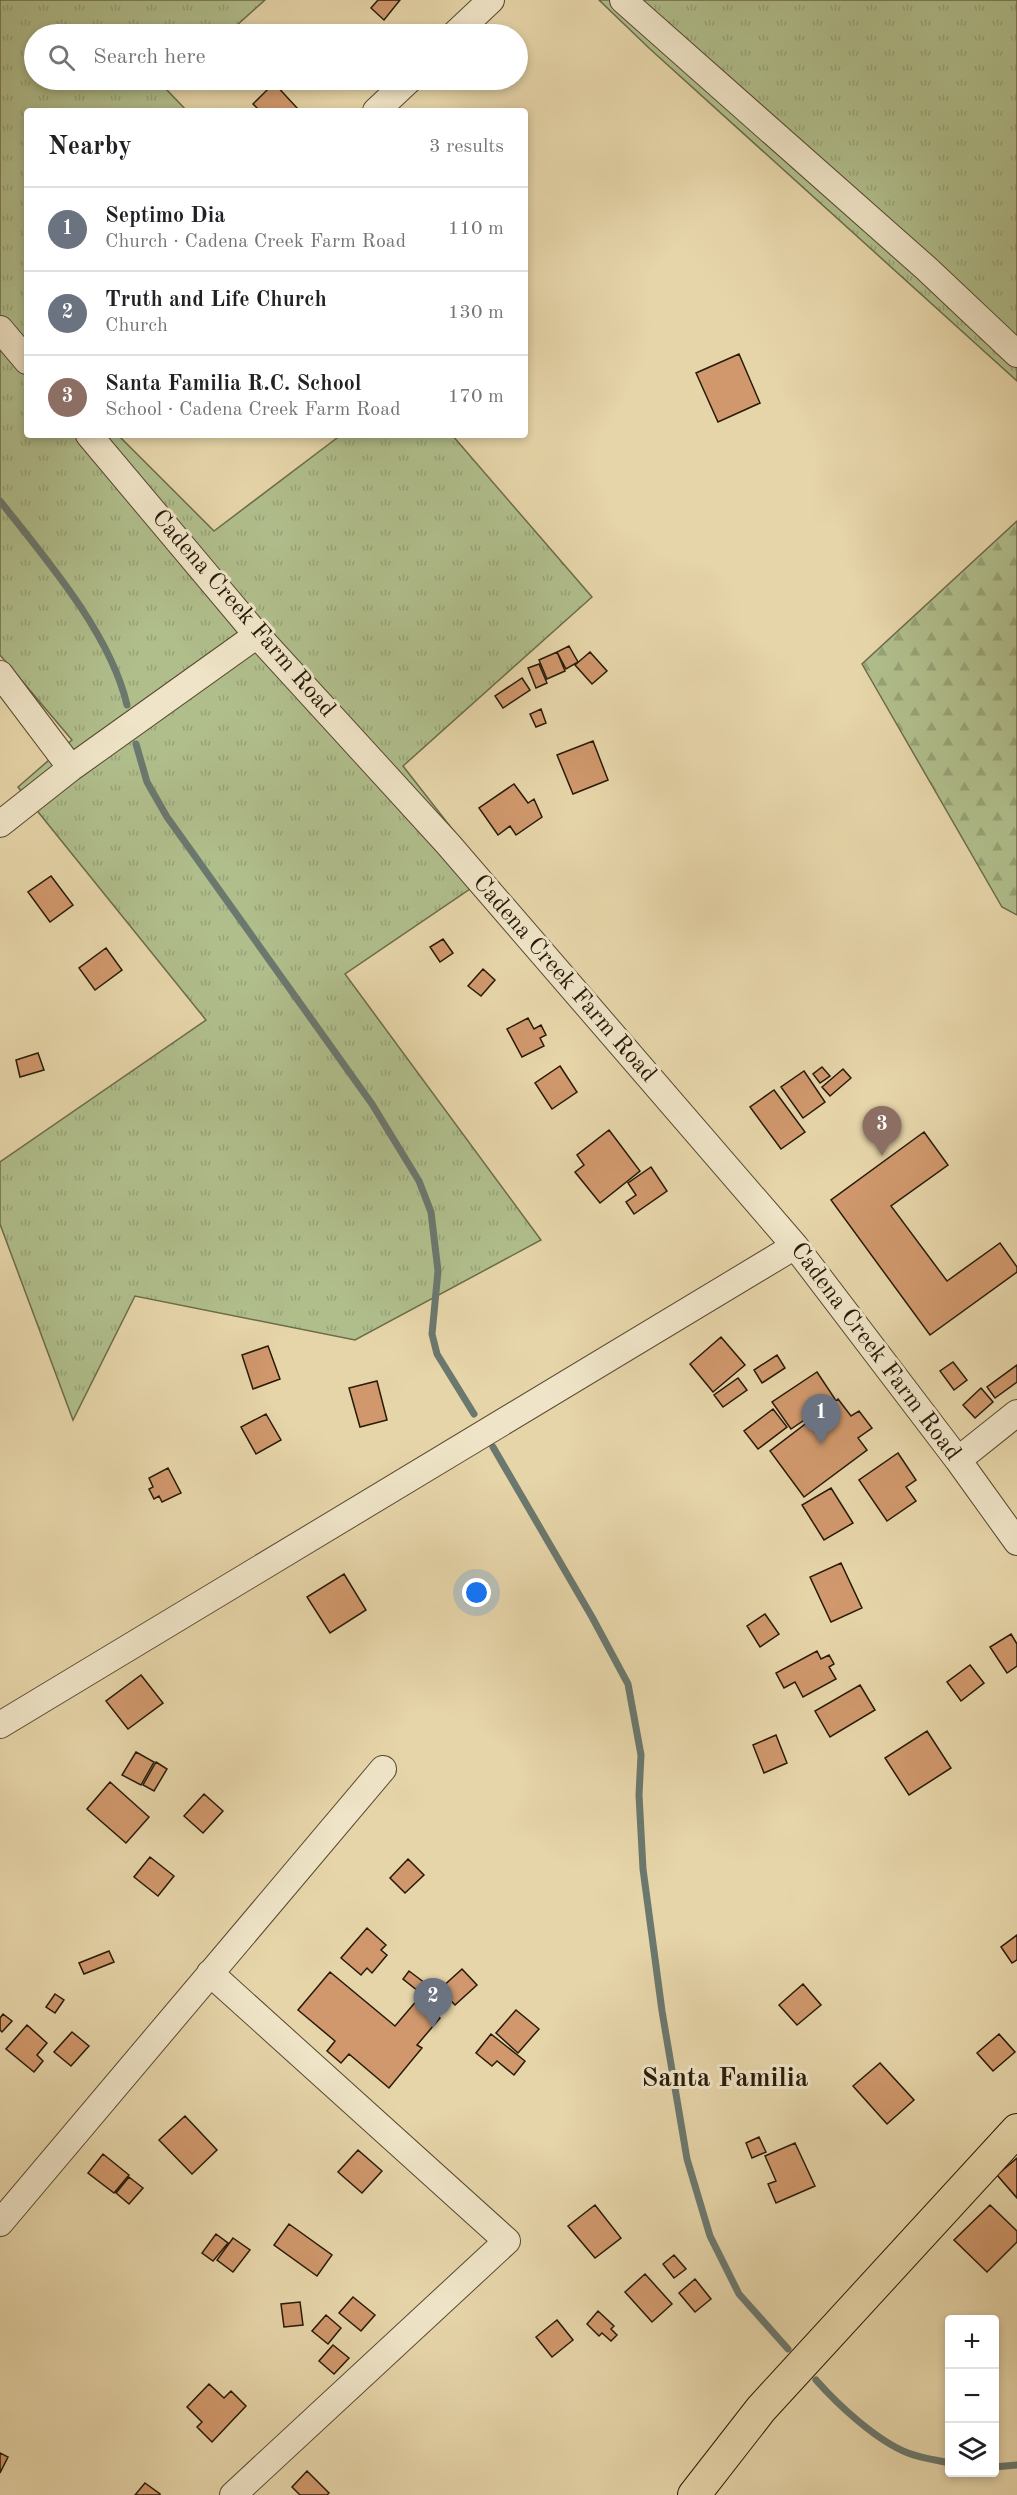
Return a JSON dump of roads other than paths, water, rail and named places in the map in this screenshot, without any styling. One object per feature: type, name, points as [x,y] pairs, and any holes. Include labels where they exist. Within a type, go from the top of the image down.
[{"type":"main road","points":[[694,2495],[761,2409],[1017,2130]]},
{"type":"street","points":[[466,24],[491,0]]},
{"type":"street","points":[[624,0],[927,269],[1017,354]]},
{"type":"street","points":[[379,108],[398,90]]},
{"type":"street","points":[[0,329],[24,357]]},
{"type":"street","name":"Cadena Creek Farm Road","points":[[92,438],[257,635],[456,853],[795,1246],[958,1460],[1017,1542]]},
{"type":"street","points":[[0,824],[71,768],[257,635]]},
{"type":"street","points":[[0,674],[71,768]]},
{"type":"street","points":[[0,1725],[795,1246]]},
{"type":"street","points":[[958,1460],[1017,1413]]},
{"type":"street","points":[[0,2223],[383,1768]]},
{"type":"street","points":[[210,1973],[507,2241],[233,2495]]},
{"type":"waterway","points":[[0,501],[56,572],[91,624],[119,678],[127,705]]},
{"type":"waterway","points":[[136,744],[147,782],[167,817],[372,1104],[419,1181],[431,1212],[438,1271],[432,1334],[437,1354],[474,1414]]},
{"type":"waterway","points":[[493,1447],[592,1617],[628,1684],[641,1755],[639,1795],[643,1869],[662,2011],[687,2159],[710,2236],[739,2294],[788,2349]]},
{"type":"waterway","points":[[816,2380],[847,2411],[884,2440],[913,2455],[945,2462]]},
{"type":"waterway","points":[[999,2467],[1017,2465]]},
{"type":"place","name":"Santa Familia R.C. School","points":[[882,1156]]},
{"type":"place","name":"Septimo Dia","points":[[821,1444]]},
{"type":"place","name":"Truth and Life Church","points":[[433,2028]]},
{"type":"district","name":"Santa Familia","points":[[725,2078]]}]
